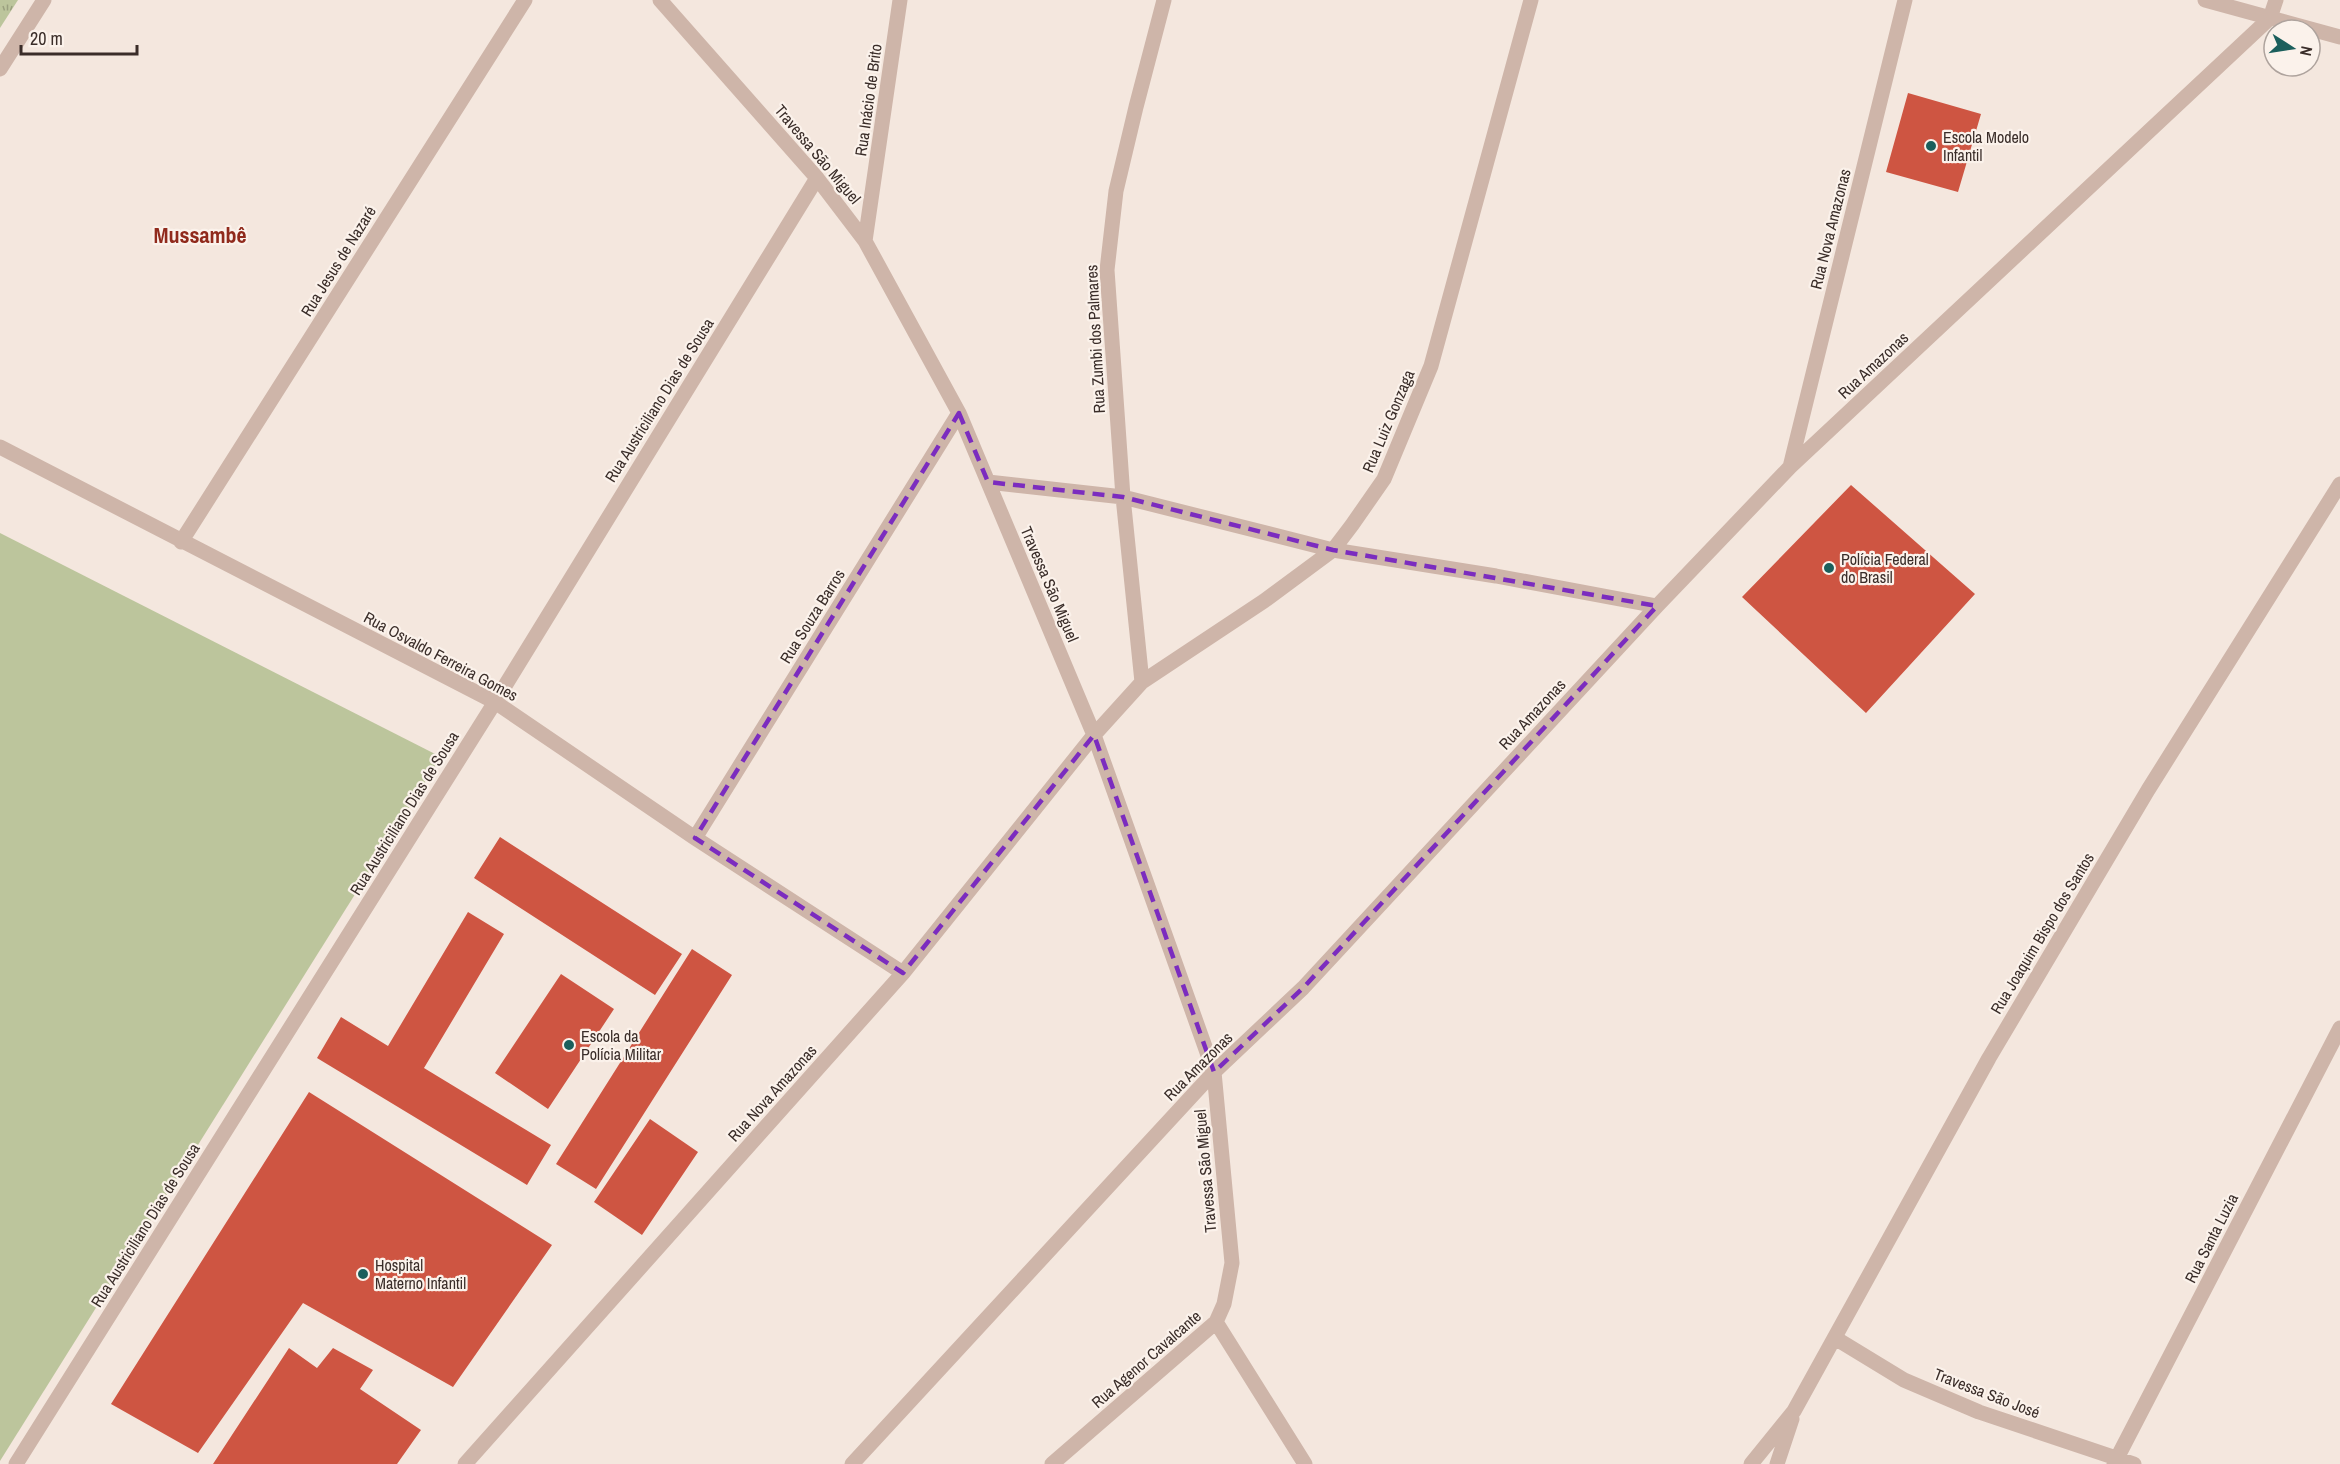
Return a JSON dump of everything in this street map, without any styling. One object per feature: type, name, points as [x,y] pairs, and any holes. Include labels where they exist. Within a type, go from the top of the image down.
[{"type":"street","points":[[0,69],[44,0]]},
{"type":"street","name":"Rua Jesus de Nazaré","points":[[181,542],[525,0]]},
{"type":"street","name":"Travessa São Miguel","points":[[660,0],[817,178],[865,241],[960,413],[1094,735],[1214,1072],[1232,1263]]},
{"type":"street","name":"Rua Inácio de Brito","points":[[865,241],[900,0]]},
{"type":"street","name":"Rua Zumbi dos Palmares","points":[[1142,682],[1123,497],[1107,270],[1116,191],[1164,0]]},
{"type":"street","name":"Rua Luiz Gonzaga","points":[[1094,735],[1142,682],[1264,601],[1333,550],[1384,479],[1431,366],[1531,0]]},
{"type":"street","name":"Rua Nova Amazonas","points":[[1790,467],[1905,0]]},
{"type":"street","points":[[2205,0],[2243,5],[2270,18],[2276,0]]},
{"type":"street","name":"Rua Amazonas","points":[[852,1464],[1214,1072],[1303,988],[1657,606],[1790,467],[2262,25]]},
{"type":"street","points":[[2322,32],[2340,37]]},
{"type":"street","name":"Rua Austriciliano Dias de Sousa","points":[[16,1464],[495,702],[817,178]]},
{"type":"street","name":"Rua Souza Barros","points":[[695,838],[960,413]]},
{"type":"street","name":"Rua Osvaldo Ferreira Gomes","points":[[0,447],[495,702],[695,838],[903,973]]},
{"type":"street","points":[[988,482],[1123,497],[1333,550],[1496,576],[1657,606]]},
{"type":"street","name":"Rua Joaquim Bispo dos Santos","points":[[1794,1411],[1989,1058],[2148,790],[2340,484]]},
{"type":"street","name":"Rua Nova Amazonas","points":[[465,1464],[903,973],[1094,735]]},
{"type":"street","name":"Rua Santa Luzia","points":[[2115,1462],[2340,1028]]},
{"type":"street","name":"Rua Agenor Cavalcante","points":[[1052,1464],[1216,1322],[1224,1304],[1232,1263]]},
{"type":"street","points":[[1216,1322],[1305,1464]]},
{"type":"street","name":"Travessa São José","points":[[1835,1338],[1904,1380],[1978,1412],[2115,1462],[2134,1464]]},
{"type":"street","points":[[1751,1464],[1794,1411]]},
{"type":"street","points":[[1777,1464],[1794,1411]]},
{"type":"highlighted area","points":[[959,413],[988,482],[1123,497],[1333,550],[1657,606],[1303,988],[1214,1072],[1094,735],[903,973],[695,838]]},
{"type":"green space","points":[[0,0],[18,0],[0,28]]},
{"type":"green space","points":[[0,533],[441,757],[0,1461]]},
{"type":"building","points":[[1908,93],[1981,114],[1958,192],[1886,172]]},
{"type":"building","points":[[1851,485],[1975,594],[1866,713],[1742,597]]},
{"type":"building","points":[[500,837],[682,954],[655,995],[474,878]]},
{"type":"building","points":[[468,912],[504,934],[424,1068],[551,1145],[527,1185],[317,1058],[341,1017],[388,1046]]},
{"type":"building","points":[[692,949],[732,975],[596,1189],[556,1164]]},
{"type":"building","points":[[561,974],[614,1009],[548,1109],[495,1073]]},
{"type":"building","name":"Hospital Materno Infantil","points":[[309,1092],[552,1245],[453,1387],[303,1303],[198,1453],[111,1404]]},
{"type":"building","points":[[650,1119],[698,1152],[642,1235],[594,1202]]},
{"type":"building","points":[[289,1348],[317,1368],[333,1348],[373,1370],[360,1389],[421,1430],[397,1464],[213,1464]]},
{"type":"place","name":"Escola Modelo Infantil","points":[[1931,146]]},
{"type":"place","name":"Polícia Federal do Brasil","points":[[1829,568]]},
{"type":"place","name":"Escola da Polícia Militar","points":[[569,1045]]},
{"type":"place","name":"Hospital Materno Infantil","points":[[363,1274]]},
{"type":"district","name":"Mussambê","points":[[200,235]]}]
